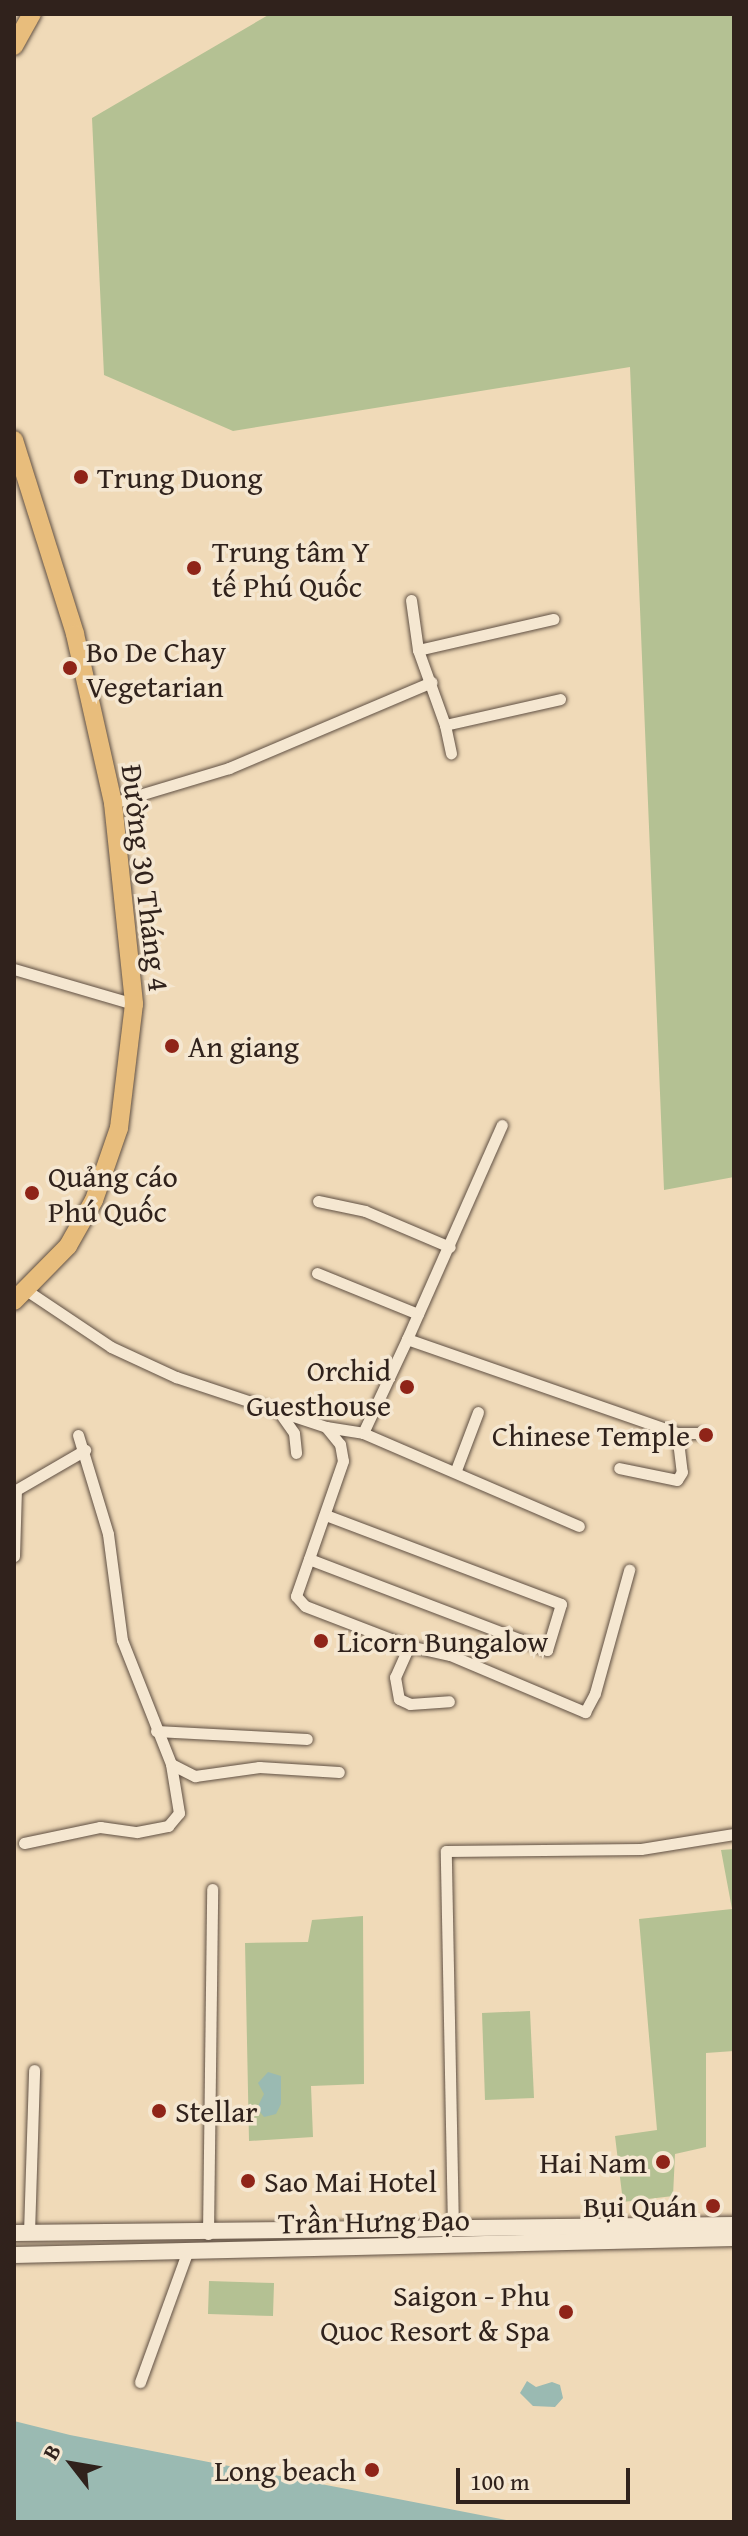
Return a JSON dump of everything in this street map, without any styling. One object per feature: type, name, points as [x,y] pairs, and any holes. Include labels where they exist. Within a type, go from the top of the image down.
[{"type":"main road","points":[[14,46],[32,14]]},
{"type":"main road","name":"Đường 30 Tháng 4","points":[[14,440],[75,634],[113,803],[134,1004],[111,1157],[77,1232],[20,1296]]},
{"type":"main road","name":"Trần Hưng Đạo","points":[[21,2255],[187,2253],[734,2225]]},
{"type":"main road","name":"Trần Hưng Đạo","points":[[22,2233],[208,2234],[453,2229],[734,2238]]},
{"type":"main road","points":[[21,2255],[22,2233]]},
{"type":"main road","points":[[187,2253],[188,2234]]},
{"type":"street","points":[[411,600],[418,650],[432,682],[451,753]]},
{"type":"street","points":[[418,650],[553,619]]},
{"type":"street","points":[[113,803],[229,768],[432,682]]},
{"type":"street","points":[[445,725],[560,699]]},
{"type":"street","points":[[14,969],[134,1004]]},
{"type":"street","points":[[363,1433],[450,1247],[502,1125]]},
{"type":"street","points":[[318,1201],[365,1211],[450,1247]]},
{"type":"street","points":[[317,1273],[418,1314]]},
{"type":"street","points":[[20,1296],[111,1347],[176,1377],[326,1427],[363,1433],[456,1470],[579,1526]]},
{"type":"street","points":[[407,1339],[677,1433],[702,1433]]},
{"type":"street","points":[[456,1470],[478,1412]]},
{"type":"street","points":[[280,1413],[294,1433],[296,1453]]},
{"type":"street","points":[[326,1427],[340,1444],[343,1461],[296,1596],[305,1606],[409,1646],[450,1655],[585,1712],[595,1693],[629,1570]]},
{"type":"street","points":[[619,1468],[677,1480],[682,1472],[677,1433]]},
{"type":"street","points":[[24,1843],[100,1827],[137,1832],[168,1826],[179,1813],[171,1764],[122,1640],[108,1534],[78,1435]]},
{"type":"street","points":[[14,1556],[16,1490],[85,1450]]},
{"type":"street","points":[[309,1559],[547,1650],[561,1604],[325,1515]]},
{"type":"street","points":[[409,1646],[395,1677],[399,1699],[410,1704],[449,1701]]},
{"type":"street","points":[[156,1731],[307,1739]]},
{"type":"street","points":[[171,1764],[195,1776],[259,1767],[339,1772]]},
{"type":"street","points":[[453,2229],[446,1851],[629,1850],[734,1834]]},
{"type":"street","points":[[208,2234],[212,1889]]},
{"type":"street","points":[[22,2233],[34,2070]]},
{"type":"street","points":[[140,2382],[187,2253]]},
{"type":"green space","points":[[270,14],[734,14],[734,1177],[664,1190],[630,367],[233,431],[104,375],[92,118]]},
{"type":"green space","points":[[734,1849],[734,2051],[706,2053],[706,2147],[675,2154],[673,2196],[623,2202],[615,2136],[657,2130],[639,1919],[732,1909],[721,1850]]},
{"type":"green space","points":[[363,1916],[364,2084],[311,2086],[313,2137],[249,2141],[245,1943],[308,1942],[312,1920]]},
{"type":"green space","points":[[530,2011],[534,2098],[485,2100],[482,2013]]},
{"type":"green space","points":[[209,2281],[274,2283],[273,2316],[208,2314]]},
{"type":"water","points":[[268,2072],[281,2076],[281,2104],[276,2114],[264,2117],[257,2108],[264,2094],[258,2083]]},
{"type":"water","points":[[527,2381],[536,2387],[552,2382],[560,2385],[563,2398],[555,2407],[533,2406],[520,2393]]},
{"type":"water","points":[[14,2421],[70,2435],[516,2522],[14,2522]]},
{"type":"place","name":"Trung Duong","points":[[81,477]]},
{"type":"place","name":"Trung tâm Y tế Phú Quốc","points":[[194,568]]},
{"type":"place","name":"Bo De Chay Vegetarian","points":[[70,668]]},
{"type":"place","name":"An giang","points":[[172,1046]]},
{"type":"place","name":"Quảng cáo Phú Quốc","points":[[32,1193]]},
{"type":"place","name":"Orchid Guesthouse","points":[[407,1387]]},
{"type":"place","name":"Chinese Temple","points":[[706,1435]]},
{"type":"place","name":"Licorn Bungalow","points":[[321,1641]]},
{"type":"place","name":"Stellar","points":[[159,2111]]},
{"type":"place","name":"Hai Nam","points":[[663,2162]]},
{"type":"place","name":"Sao Mai Hotel","points":[[248,2181]]},
{"type":"place","name":"Bụi Quán","points":[[713,2206]]},
{"type":"place","name":"Saigon - Phu Quoc Resort & Spa","points":[[566,2312]]},
{"type":"place","name":"Long beach","points":[[372,2470]]}]
